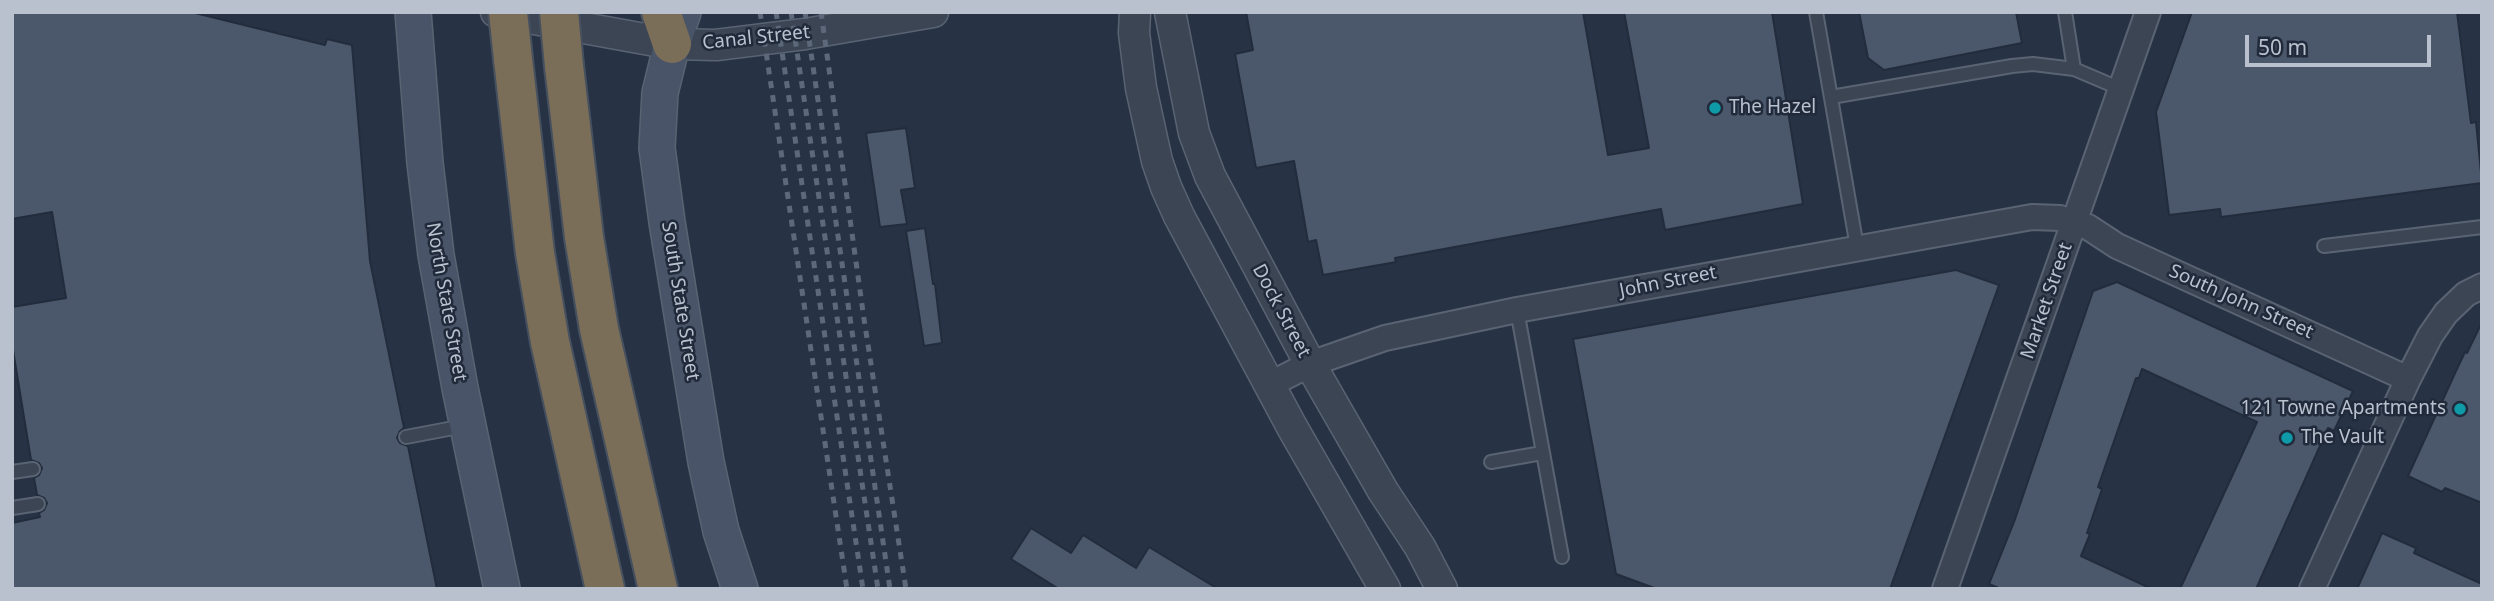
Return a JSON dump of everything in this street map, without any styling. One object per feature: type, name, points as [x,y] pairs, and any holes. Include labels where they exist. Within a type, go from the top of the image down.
[{"type":"highway","points":[[509,12],[535,253],[550,342],[605,589]]},
{"type":"highway","points":[[559,12],[579,199],[599,328],[658,589]]},
{"type":"main road","name":"North State Street","points":[[412,12],[436,255],[502,589]]},
{"type":"main road","name":"South State Street","points":[[672,23],[659,102],[657,148],[708,475],[721,531],[740,589]]},
{"type":"street","name":"Canal Street","points":[[496,12],[672,23],[716,45],[792,36],[933,12]]},
{"type":"street","points":[[1135,12],[1134,33],[1141,88],[1157,161],[1166,187],[1269,385],[1385,589]]},
{"type":"street","name":"Dock Street","points":[[1170,12],[1185,94],[1200,151],[1226,210],[1310,363],[1383,491],[1420,547],[1442,589]]},
{"type":"street","name":"Market Street","points":[[1945,589],[2148,12]]},
{"type":"street","name":"John Street","points":[[1269,385],[1310,363],[1385,338],[1517,310],[2016,218],[2045,217],[2075,221]]},
{"type":"street","name":"South John Street","points":[[2075,221],[2117,246],[2408,379]]},
{"type":"street","points":[[2312,589],[2430,336],[2446,313],[2466,294],[2482,286]]},
{"type":"lane","points":[[1816,12],[1857,247]]},
{"type":"lane","points":[[2065,12],[2074,69]]},
{"type":"lane","points":[[1831,97],[2033,64],[2074,69],[2121,89]]},
{"type":"lane","points":[[2325,246],[2482,227]]},
{"type":"lane","points":[[1517,310],[1562,557]]},
{"type":"lane","points":[[406,437],[468,425]]},
{"type":"lane","points":[[1490,463],[1542,453]]},
{"type":"lane","points":[[12,472],[33,469]]},
{"type":"lane","points":[[12,508],[38,504]]},
{"type":"building","points":[[12,12],[191,12],[325,45],[327,39],[352,45],[370,261],[404,428],[397,438],[400,443],[408,446],[437,589],[12,589],[12,523],[40,517],[39,513],[47,503],[37,495],[34,478],[42,468],[39,463],[31,460],[12,344],[12,307],[66,298],[52,212],[12,219]]},
{"type":"building","points":[[1246,12],[1583,12],[1608,155],[1649,148],[1624,12],[1772,12],[1803,204],[1665,230],[1661,209],[1395,258],[1396,262],[1323,275],[1316,240],[1308,242],[1294,161],[1256,168],[1235,54],[1253,50]]},
{"type":"building","points":[[1859,12],[2016,12],[2022,43],[1884,70],[1868,58]]},
{"type":"building","points":[[2192,12],[2457,12],[2471,123],[2476,122],[2482,183],[2221,217],[2220,209],[2169,215],[2156,112]]},
{"type":"building","points":[[906,128],[915,188],[901,190],[907,224],[880,227],[866,133]]},
{"type":"building","points":[[925,228],[942,343],[924,346],[906,231]]},
{"type":"building","points":[[1956,270],[1999,285],[1890,589],[1657,589],[1616,574],[1573,339]]},
{"type":"building","name":"The Vault","points":[[2117,282],[2353,391],[2334,431],[2328,428],[2256,589],[2180,589],[2257,422],[2142,369],[2139,378],[2136,378],[2098,487],[2102,489],[2081,556],[2152,589],[2001,589],[1989,584],[2014,522],[2093,291]]},
{"type":"building","name":"121 Towne Apartments","points":[[2482,322],[2482,503],[2445,488],[2442,492],[2408,476],[2465,352],[2467,353]]},
{"type":"building","points":[[1031,528],[1071,553],[1083,535],[1136,568],[1149,547],[1218,589],[1059,589],[1011,559]]},
{"type":"building","points":[[2382,533],[2416,548],[2414,553],[2482,584],[2482,589],[2357,589]]},
{"type":"railway","points":[[760,12],[847,589]]},
{"type":"railway","points":[[776,12],[863,589]]},
{"type":"railway","points":[[791,12],[878,589]]},
{"type":"railway","points":[[805,12],[890,589]]},
{"type":"railway","points":[[821,12],[864,319],[906,589]]},
{"type":"place","name":"The Hazel","points":[[1715,108]]},
{"type":"place","name":"121 Towne Apartments","points":[[2460,409]]},
{"type":"place","name":"The Vault","points":[[2287,438]]}]
